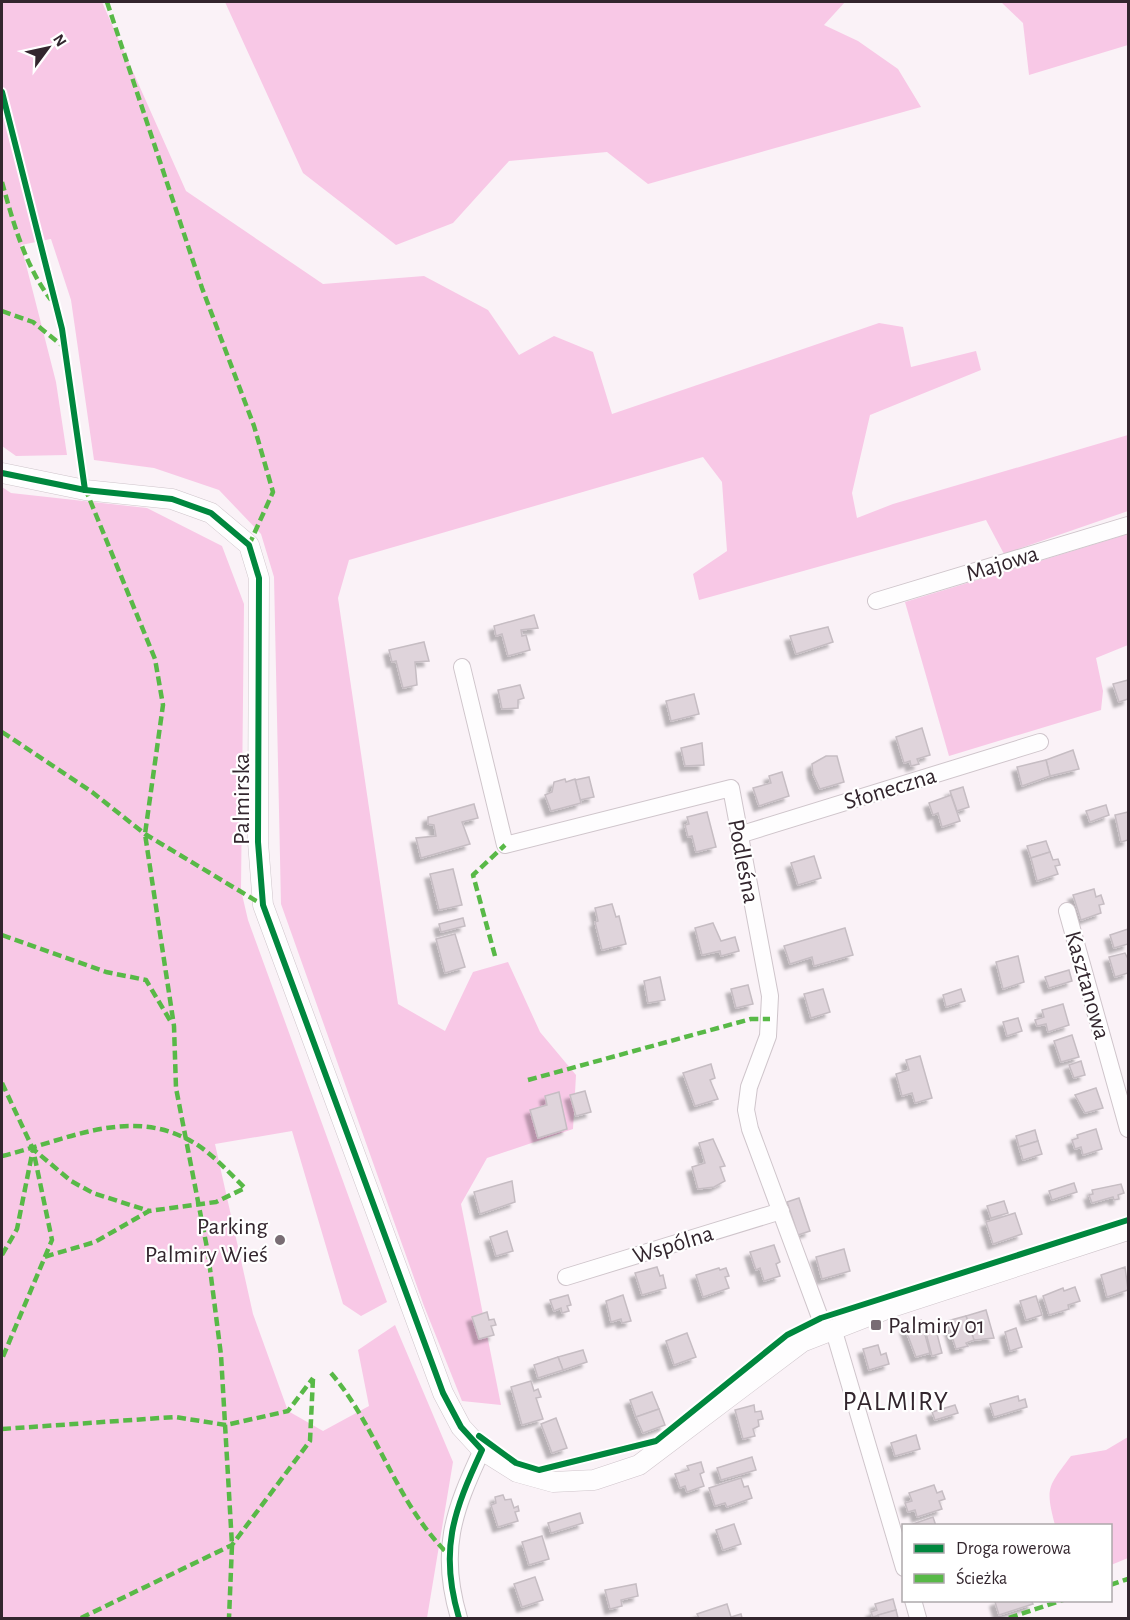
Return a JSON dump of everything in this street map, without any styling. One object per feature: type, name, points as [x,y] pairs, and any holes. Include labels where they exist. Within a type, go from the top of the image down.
[{"type":"street","name":"Palmirska","points":[[2,473],[85,490],[172,500],[211,513],[249,545],[259,578],[258,842],[263,905],[443,1393],[461,1427],[482,1450],[517,1472],[553,1482],[594,1480],[639,1465],[674,1441],[779,1356],[829,1330],[1128,1230]]},
{"type":"street","name":"Majowa","points":[[876,602],[1128,525]]},
{"type":"street","name":"Podleśna","points":[[462,667],[505,844],[731,788],[770,996],[768,1036],[749,1087],[746,1110],[750,1129],[829,1330],[902,1565]]},
{"type":"street","name":"Słoneczna","points":[[740,835],[1040,742]]},
{"type":"street","name":"Kasztanowa","points":[[1067,911],[1128,1129]]},
{"type":"street","name":"Wspólna","points":[[566,1277],[781,1211]]},
{"type":"street","points":[[459,1618],[453,1600],[448,1554],[454,1514],[482,1450]]},
{"type":"street","points":[[914,1602],[918,1618]]},
{"type":"shaded area","points":[[2,2],[102,2],[186,191],[323,284],[424,276],[488,310],[519,355],[554,336],[593,352],[612,414],[879,323],[903,327],[911,367],[976,351],[981,370],[870,415],[852,493],[857,518],[893,504],[1128,435],[1128,511],[1004,554],[986,520],[699,600],[693,574],[727,551],[722,482],[703,457],[349,560],[338,598],[398,1004],[445,1031],[473,972],[508,962],[540,1032],[576,1075],[573,1129],[487,1158],[461,1204],[501,1405],[462,1401],[424,1306],[281,904],[274,577],[261,534],[219,490],[154,468],[94,460],[71,300],[51,239],[21,245],[56,382],[67,455],[16,456],[2,446]]},
{"type":"shaded area","points":[[225,2],[845,2],[824,25],[858,41],[898,69],[921,107],[648,184],[607,152],[509,161],[453,223],[396,245],[303,173]]},
{"type":"shaded area","points":[[1001,2],[1128,2],[1128,45],[1029,75],[1023,23]]},
{"type":"shaded area","points":[[2,487],[11,493],[147,508],[222,546],[244,604],[241,890],[248,920],[387,1302],[361,1316],[343,1304],[292,1131],[215,1144],[253,1314],[288,1411],[323,1431],[369,1406],[358,1350],[395,1325],[453,1462],[427,1618],[2,1618]]},
{"type":"shaded area","points":[[1128,534],[1128,645],[1096,658],[1103,691],[1101,710],[949,756],[905,602]]},
{"type":"shaded area","points":[[1128,1437],[1128,1558],[1112,1565],[1112,1524],[1055,1524],[1050,1503],[1053,1481],[1071,1456],[1106,1450]]},
{"type":"building","points":[[534,615],[538,628],[521,630],[522,636],[526,635],[530,650],[508,656],[502,634],[496,636],[494,626]]},
{"type":"building","points":[[828,627],[833,642],[796,654],[790,636]]},
{"type":"building","points":[[424,642],[429,661],[415,662],[417,685],[403,688],[396,661],[392,662],[389,650]]},
{"type":"building","points":[[1128,680],[1128,699],[1119,702],[1113,684]]},
{"type":"building","points":[[520,685],[524,698],[518,700],[518,708],[502,709],[498,690]]},
{"type":"building","points":[[694,694],[699,714],[671,721],[666,701]]},
{"type":"building","points":[[922,728],[930,755],[917,759],[919,764],[911,766],[910,761],[904,763],[896,737]]},
{"type":"building","points":[[702,743],[704,765],[685,766],[681,748]]},
{"type":"building","points":[[1073,750],[1079,769],[1050,776],[1046,760]]},
{"type":"building","points":[[826,756],[837,756],[844,782],[820,789],[813,774],[812,764]]},
{"type":"building","points":[[1046,760],[1050,776],[1022,786],[1017,767]]},
{"type":"building","points":[[782,772],[789,796],[759,806],[753,788],[771,783],[769,776]]},
{"type":"building","points":[[589,777],[594,797],[580,800],[575,780]]},
{"type":"building","points":[[565,779],[566,782],[575,779],[581,803],[551,811],[545,795],[552,792],[554,782]]},
{"type":"building","points":[[963,787],[969,807],[957,811],[950,791]]},
{"type":"building","points":[[951,795],[960,821],[942,827],[938,813],[933,815],[929,803]]},
{"type":"building","points":[[474,804],[478,818],[462,822],[470,844],[421,858],[416,838],[436,836],[434,825],[428,824],[428,817]]},
{"type":"building","points":[[1106,805],[1109,815],[1090,822],[1086,811]]},
{"type":"building","points":[[707,812],[716,847],[696,852],[692,836],[688,837],[685,825],[689,824],[687,817]]},
{"type":"building","points":[[1128,812],[1128,840],[1121,842],[1115,815]]},
{"type":"building","points":[[1046,841],[1050,852],[1031,858],[1027,846]]},
{"type":"building","points":[[1050,852],[1053,860],[1058,859],[1060,865],[1055,866],[1058,874],[1037,881],[1031,858]]},
{"type":"building","points":[[814,856],[821,878],[798,885],[791,863]]},
{"type":"building","points":[[453,869],[462,905],[439,910],[430,874]]},
{"type":"building","points":[[1094,889],[1096,897],[1101,895],[1104,904],[1099,905],[1101,913],[1081,920],[1073,895]]},
{"type":"building","points":[[612,904],[616,917],[619,916],[626,944],[602,950],[595,922],[598,921],[595,908]]},
{"type":"building","points":[[463,918],[465,926],[441,932],[439,924]]},
{"type":"building","points":[[713,923],[721,941],[735,937],[739,951],[721,956],[720,951],[702,955],[695,928]]},
{"type":"building","points":[[845,928],[853,955],[814,966],[812,957],[790,964],[784,946]]},
{"type":"building","points":[[1128,929],[1128,944],[1114,948],[1110,935]]},
{"type":"building","points":[[455,934],[465,967],[445,973],[436,939]]},
{"type":"building","points":[[1125,953],[1128,959],[1128,973],[1115,977],[1109,957]]},
{"type":"building","points":[[1018,956],[1024,982],[1003,989],[996,962]]},
{"type":"building","points":[[1069,970],[1072,981],[1049,988],[1045,977]]},
{"type":"building","points":[[660,977],[665,1000],[648,1003],[644,981]]},
{"type":"building","points":[[748,985],[753,1004],[736,1008],[731,989]]},
{"type":"building","points":[[823,989],[830,1012],[811,1018],[804,994]]},
{"type":"building","points":[[961,989],[965,1001],[946,1007],[943,995]]},
{"type":"building","points":[[1063,1004],[1069,1025],[1048,1032],[1046,1024],[1037,1026],[1035,1020],[1044,1017],[1042,1010]]},
{"type":"building","points":[[1018,1018],[1022,1031],[1007,1036],[1003,1022]]},
{"type":"building","points":[[1072,1035],[1079,1057],[1061,1062],[1054,1041]]},
{"type":"building","points":[[920,1056],[932,1098],[915,1103],[912,1093],[902,1096],[896,1074],[909,1070],[906,1060]]},
{"type":"building","points":[[1081,1061],[1085,1075],[1074,1078],[1069,1065]]},
{"type":"building","points":[[711,1064],[715,1078],[710,1080],[718,1099],[695,1106],[683,1073]]},
{"type":"building","points":[[1096,1088],[1103,1108],[1085,1113],[1075,1095]]},
{"type":"building","points":[[585,1091],[591,1112],[576,1116],[570,1095]]},
{"type":"building","points":[[559,1092],[567,1129],[538,1138],[530,1110],[547,1105],[545,1096]]},
{"type":"building","points":[[1096,1129],[1102,1149],[1083,1155],[1081,1147],[1075,1149],[1072,1140],[1078,1138],[1077,1135]]},
{"type":"building","points":[[1035,1130],[1038,1141],[1019,1147],[1016,1136]]},
{"type":"building","points":[[713,1139],[725,1166],[720,1167],[725,1181],[714,1187],[698,1189],[692,1167],[705,1163],[699,1143]]},
{"type":"building","points":[[1038,1141],[1042,1154],[1023,1160],[1019,1147]]},
{"type":"building","points":[[512,1181],[515,1202],[480,1214],[474,1192]]},
{"type":"building","points":[[1074,1183],[1077,1192],[1052,1200],[1049,1191]]},
{"type":"building","points":[[1121,1184],[1124,1193],[1118,1195],[1119,1199],[1114,1200],[1113,1197],[1092,1203],[1089,1195],[1093,1194],[1092,1190]]},
{"type":"building","points":[[799,1198],[810,1231],[798,1235],[787,1202]]},
{"type":"building","points":[[1004,1201],[1008,1213],[991,1218],[987,1206]]},
{"type":"building","points":[[1015,1213],[1022,1234],[993,1244],[986,1222]]},
{"type":"building","points":[[507,1231],[513,1251],[496,1256],[490,1237]]},
{"type":"building","points":[[774,1245],[780,1262],[776,1264],[780,1276],[764,1281],[760,1268],[756,1270],[750,1252]]},
{"type":"building","points":[[844,1249],[850,1271],[822,1279],[816,1257]]},
{"type":"building","points":[[657,1267],[660,1276],[663,1275],[666,1288],[642,1295],[635,1273]]},
{"type":"building","points":[[1125,1267],[1128,1290],[1107,1297],[1101,1275]]},
{"type":"building","points":[[719,1268],[720,1270],[726,1268],[729,1276],[725,1277],[729,1288],[703,1297],[696,1275]]},
{"type":"building","points":[[1075,1287],[1080,1301],[1068,1305],[1069,1309],[1049,1315],[1043,1296],[1063,1288],[1064,1291]]},
{"type":"building","points":[[568,1295],[571,1305],[567,1306],[569,1311],[562,1313],[561,1308],[554,1311],[550,1300]]},
{"type":"building","points":[[623,1295],[631,1321],[622,1323],[621,1319],[611,1322],[606,1301]]},
{"type":"building","points":[[1036,1296],[1042,1315],[1026,1320],[1020,1301]]},
{"type":"building","points":[[986,1310],[994,1338],[974,1340],[966,1316]]},
{"type":"building","points":[[487,1312],[489,1320],[494,1319],[496,1325],[491,1326],[494,1335],[479,1339],[472,1317]]},
{"type":"building","points":[[966,1316],[974,1340],[966,1343],[968,1346],[956,1349],[947,1321]]},
{"type":"building","points":[[921,1320],[930,1353],[916,1357],[905,1328]]},
{"type":"building","points":[[1016,1328],[1022,1347],[1010,1351],[1005,1332]]},
{"type":"building","points":[[936,1330],[942,1353],[932,1356],[926,1333]]},
{"type":"building","points":[[687,1333],[696,1357],[674,1365],[666,1341]]},
{"type":"building","points":[[878,1345],[881,1355],[886,1353],[889,1364],[869,1370],[863,1349]]},
{"type":"building","points":[[583,1350],[587,1362],[563,1370],[558,1357]]},
{"type":"building","points":[[558,1357],[563,1370],[538,1378],[534,1365]]},
{"type":"building","points":[[531,1381],[534,1391],[538,1389],[541,1397],[536,1398],[543,1419],[522,1425],[511,1387]]},
{"type":"building","points":[[652,1392],[659,1409],[636,1417],[630,1400]]},
{"type":"building","points":[[1018,1396],[1019,1401],[1025,1399],[1027,1407],[994,1417],[990,1404]]},
{"type":"building","points":[[754,1405],[755,1412],[761,1411],[763,1419],[758,1420],[759,1426],[753,1429],[755,1436],[743,1439],[735,1410]]},
{"type":"building","points":[[955,1405],[958,1413],[935,1420],[932,1412]]},
{"type":"building","points":[[659,1409],[665,1425],[643,1433],[636,1417]]},
{"type":"building","points":[[556,1418],[567,1448],[552,1453],[541,1424]]},
{"type":"building","points":[[916,1435],[920,1449],[895,1456],[891,1443]]},
{"type":"building","points":[[752,1457],[756,1470],[721,1480],[717,1468]]},
{"type":"building","points":[[701,1462],[704,1472],[700,1474],[704,1486],[687,1492],[685,1486],[680,1488],[675,1474],[689,1470],[687,1466]]},
{"type":"building","points":[[741,1478],[744,1487],[748,1486],[752,1498],[727,1507],[725,1503],[715,1506],[709,1488]]},
{"type":"building","points":[[934,1485],[937,1493],[942,1491],[945,1499],[939,1501],[942,1509],[917,1517],[915,1510],[908,1512],[905,1503],[912,1501],[909,1493]]},
{"type":"building","points":[[503,1495],[505,1500],[511,1499],[514,1508],[518,1506],[519,1511],[515,1512],[518,1521],[498,1527],[491,1505],[496,1503],[495,1497]]},
{"type":"building","points":[[580,1513],[583,1523],[551,1533],[548,1523]]},
{"type":"building","points":[[933,1517],[935,1524],[913,1524]]},
{"type":"building","points":[[734,1524],[741,1544],[723,1550],[716,1530]]},
{"type":"building","points":[[542,1536],[549,1559],[529,1565],[522,1542]]},
{"type":"building","points":[[535,1577],[543,1600],[522,1607],[514,1584]]},
{"type":"building","points":[[636,1584],[638,1596],[621,1600],[622,1606],[610,1609],[605,1590]]},
{"type":"building","points":[[893,1599],[896,1610],[873,1617],[871,1612],[877,1610],[875,1604]]},
{"type":"building","points":[[995,1602],[1032,1602],[1033,1604],[999,1615]]},
{"type":"building","points":[[727,1604],[731,1617],[741,1614],[742,1618],[699,1618],[697,1614]]},
{"type":"building","points":[[896,1610],[898,1618],[879,1618],[878,1615]]},
{"type":"marked path","points":[[107,2],[202,288],[254,426],[273,492],[249,545]]},
{"type":"marked path","points":[[2,182],[15,228],[27,258],[51,300]]},
{"type":"marked path","points":[[2,311],[33,322],[64,347]]},
{"type":"marked path","points":[[85,488],[155,659],[163,705],[145,834],[174,1026],[176,1088],[208,1253],[221,1355],[232,1545],[229,1618]]},
{"type":"marked path","points":[[2,732],[92,792],[145,834],[263,905]]},
{"type":"marked path","points":[[495,956],[473,875],[505,845]]},
{"type":"marked path","points":[[2,935],[106,972],[146,980],[171,1022]]},
{"type":"marked path","points":[[528,1080],[751,1019],[770,1019]]},
{"type":"marked path","points":[[2,1083],[33,1149],[52,1240],[2,1359]]},
{"type":"marked path","points":[[2,1156],[93,1130],[139,1126],[162,1130],[194,1143],[245,1188],[216,1202],[149,1211],[95,1242],[44,1257]]},
{"type":"marked path","points":[[2,1255],[17,1229],[33,1149],[71,1181],[93,1193],[149,1211]]},
{"type":"marked path","points":[[331,1373],[362,1417],[414,1512],[448,1554]]},
{"type":"marked path","points":[[2,1429],[175,1417],[226,1425],[288,1411],[313,1378]]},
{"type":"marked path","points":[[81,1618],[232,1545],[310,1441],[313,1378]]},
{"type":"marked path","points":[[1112,1584],[1128,1579]]},
{"type":"marked path","points":[[1009,1618],[1057,1602]]},
{"type":"cycle path","points":[[2,92],[62,329],[85,490]]},
{"type":"cycle path","points":[[2,473],[85,490],[172,499],[211,513],[249,545],[259,578],[258,842],[263,905],[443,1393],[461,1427],[482,1450],[463,1493],[452,1532],[450,1572],[459,1618]]},
{"type":"cycle path","points":[[479,1436],[516,1463],[539,1470],[656,1441],[787,1335],[821,1318],[1128,1220]]},
{"type":"place","name":"Parking Palmiry Wieś","points":[[280,1240]]},
{"type":"place","name":"Palmiry 01","points":[[876,1325]]},
{"type":"district","name":"PALMIRY","points":[[896,1401]]}]
